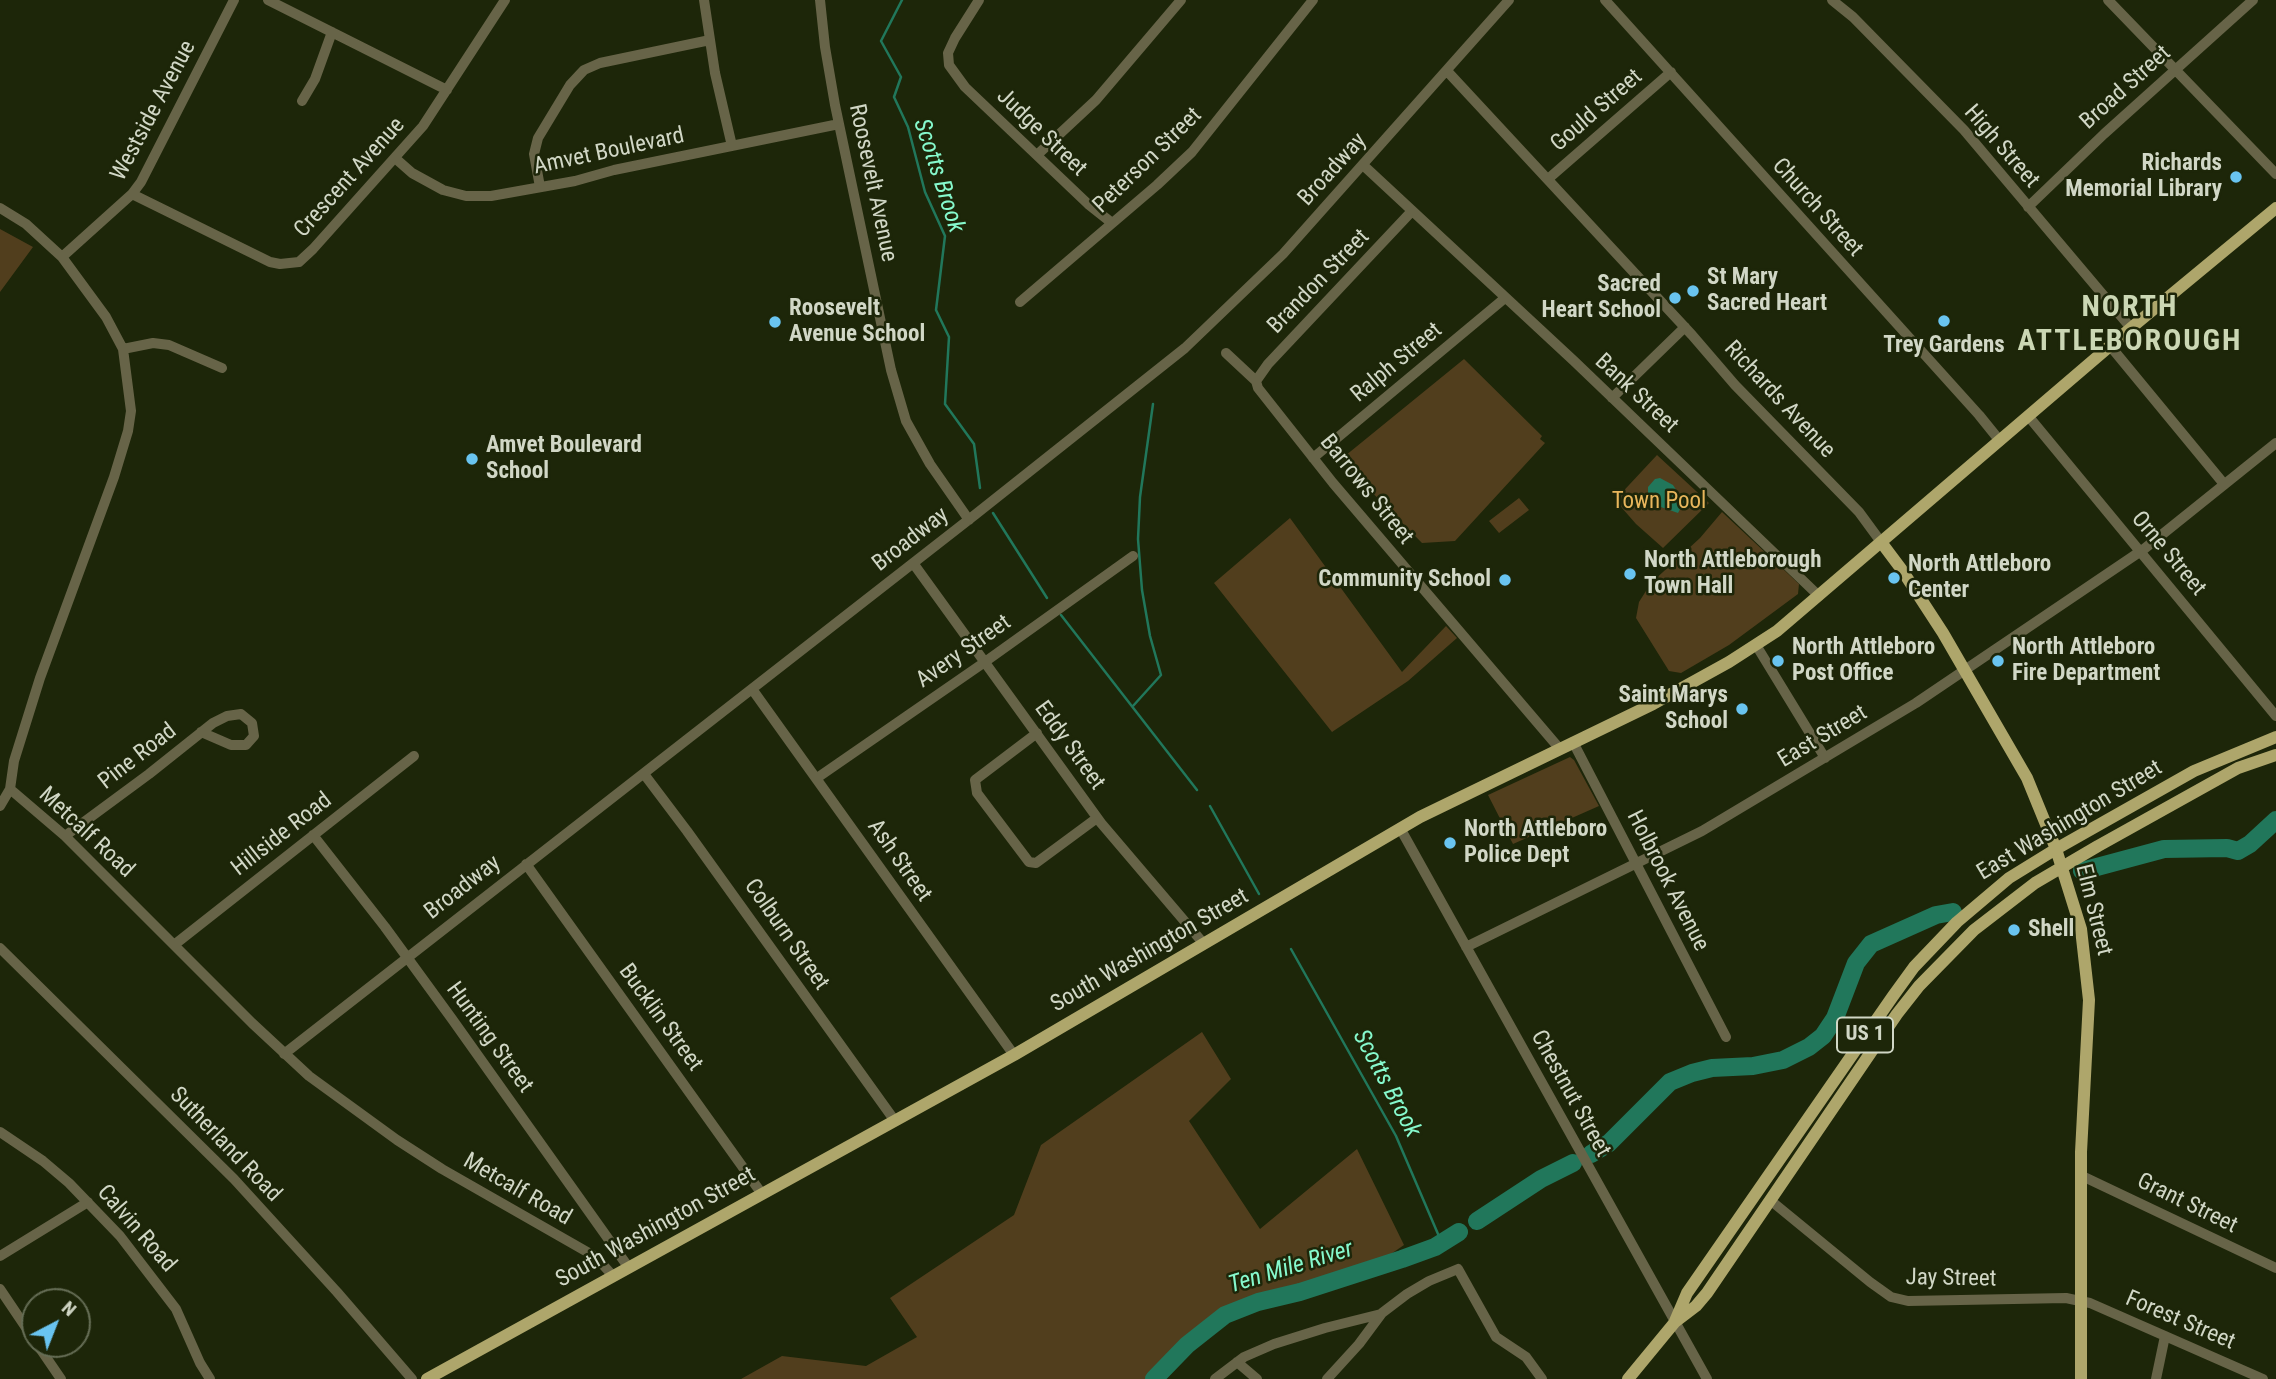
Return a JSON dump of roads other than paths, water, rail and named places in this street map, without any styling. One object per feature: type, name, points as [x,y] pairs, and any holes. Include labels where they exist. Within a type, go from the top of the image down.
[{"type":"main road","name":"South Washington Street","points":[[427,1379],[1014,1055],[1400,828],[1691,685],[1756,645],[1819,596],[2131,328],[2276,208]]},
{"type":"main road","name":"Elm Street","points":[[1881,542],[1966,670],[2027,778],[2056,849],[2081,929],[2089,1000],[2080,1175],[2081,1379]]},
{"type":"main road","name":"East Washington Street","points":[[1675,1322],[1687,1293],[1914,967],[1982,899],[2009,878],[2056,849],[2194,771],[2276,737]]},
{"type":"main road","name":"East Washington Street","points":[[1628,1379],[1675,1322],[1696,1306],[1707,1293],[1881,1037],[1919,986],[1962,942],[1993,914],[2035,883],[2238,768],[2276,755]]},
{"type":"street","name":"Westside Avenue","points":[[62,257],[132,194],[147,171],[234,0]]},
{"type":"street","points":[[268,0],[447,90]]},
{"type":"street","name":"Crescent Avenue","points":[[132,194],[270,262],[290,264],[306,257],[423,126],[503,0]]},
{"type":"street","points":[[704,0],[715,73],[732,146]]},
{"type":"street","name":"Roosevelt Avenue","points":[[820,0],[825,47],[839,124],[891,370],[906,421],[930,464],[969,520]]},
{"type":"street","name":"Judge Street","points":[[979,0],[954,38],[948,53],[949,65],[965,87],[1088,204],[1112,223]]},
{"type":"street","points":[[1037,155],[1096,100],[1181,0]]},
{"type":"street","name":"Peterson Street","points":[[1020,302],[1192,152],[1313,0]]},
{"type":"street","name":"Broadway","points":[[284,1054],[969,520],[1144,382],[1215,321],[1283,254],[1509,0]]},
{"type":"street","name":"Church Street","points":[[1605,0],[1979,415],[2000,442]]},
{"type":"street","name":"High Street","points":[[1832,0],[1964,130],[2131,328]]},
{"type":"street","points":[[2108,0],[2276,174]]},
{"type":"street","name":"Broad Street","points":[[2028,207],[2253,0]]},
{"type":"street","points":[[302,101],[315,79],[332,32]]},
{"type":"street","points":[[540,187],[534,154],[538,138],[570,85],[583,71],[600,63],[710,40]]},
{"type":"street","name":"Richards Avenue","points":[[1447,71],[1685,327],[1735,385],[1859,512],[1881,542]]},
{"type":"street","name":"Gould Street","points":[[1548,179],[1671,72]]},
{"type":"street","name":"Amvet Boulevard","points":[[395,158],[428,183],[454,194],[491,196],[839,124]]},
{"type":"street","name":"Bank Street","points":[[1363,165],[1819,596]]},
{"type":"street","name":"Metcalf Road","points":[[0,208],[26,224],[62,257],[95,299],[123,349],[130,400],[128,431],[114,477],[31,705],[14,761],[10,789],[65,836],[309,1076],[442,1169],[596,1257],[613,1276]]},
{"type":"street","name":"Brandon Street","points":[[1256,381],[1268,364],[1412,211]]},
{"type":"street","name":"Ralph Street","points":[[1313,458],[1505,298]]},
{"type":"street","points":[[1612,398],[1685,327]]},
{"type":"street","points":[[123,349],[153,343],[169,345],[222,368]]},
{"type":"street","points":[[2111,347],[2224,484]]},
{"type":"street","name":"Barrows Street","points":[[1226,353],[1256,381],[1258,388],[1313,458],[1559,748]]},
{"type":"street","name":"Orne Street","points":[[2029,417],[2276,716]]},
{"type":"street","name":"East Street","points":[[1466,947],[1702,831],[1916,704],[2140,551],[2276,443]]},
{"type":"street","name":"Avery Street","points":[[817,778],[1133,556]]},
{"type":"street","name":"Eddy Street","points":[[913,563],[1097,818],[1204,944]]},
{"type":"street","points":[[1756,645],[1825,758]]},
{"type":"street","name":"Ash Street","points":[[752,689],[1014,1055]]},
{"type":"street","name":"Pine Road","points":[[65,836],[128,791],[201,732],[213,723],[227,716],[241,715],[252,723],[254,737],[246,745],[231,745],[201,732]]},
{"type":"street","points":[[1037,733],[975,780],[977,793],[1029,862],[1036,863],[1097,818]]},
{"type":"street","name":"Holbrook Avenue","points":[[1573,742],[1726,1037]]},
{"type":"street","name":"Hillside Road","points":[[174,945],[414,755]]},
{"type":"street","name":"Colburn Street","points":[[644,774],[895,1121]]},
{"type":"street","points":[[0,806],[10,789]]},
{"type":"street","name":"Chestnut Street","points":[[1400,828],[1707,1379]]},
{"type":"street","name":"Hunting Street","points":[[313,835],[407,957],[629,1268]]},
{"type":"street","name":"Bucklin Street","points":[[526,864],[762,1194]]},
{"type":"street","name":"Sutherland Road","points":[[0,948],[234,1179],[412,1379]]},
{"type":"street","name":"Calvin Road","points":[[0,1132],[43,1161],[88,1202],[128,1245],[176,1309],[208,1376]]},
{"type":"street","name":"Grant Street","points":[[2080,1175],[2276,1268]]},
{"type":"street","name":"Jay Street","points":[[1770,1200],[1892,1297],[1908,1301],[2066,1298],[2080,1301]]},
{"type":"street","points":[[0,1256],[88,1202]]},
{"type":"street","points":[[1327,1379],[1359,1345],[1382,1313],[1418,1288],[1458,1269],[1496,1337],[1526,1357],[1542,1379]]},
{"type":"street","points":[[0,1289],[21,1320]]},
{"type":"street","name":"Forest Street","points":[[2080,1301],[2263,1379]]},
{"type":"street","points":[[1215,1379],[1237,1362],[1274,1344],[1382,1313]]},
{"type":"street","points":[[2156,1379],[2165,1336]]},
{"type":"street","points":[[46,1358],[61,1379]]},
{"type":"street","points":[[1237,1362],[1257,1379]]},
{"type":"street","points":[[195,1379],[208,1376]]},
{"type":"waterway","name":"Scotts Brook","points":[[902,0],[881,41],[901,77],[894,97],[908,127],[925,192],[945,236],[936,310],[949,337],[945,404],[974,444],[980,488]]},
{"type":"waterway","points":[[1133,706],[1161,675],[1150,636],[1142,590],[1138,539],[1140,497],[1153,404]]},
{"type":"waterway","name":"Scotts Brook","points":[[993,513],[1047,598]]},
{"type":"waterway","name":"Scotts Brook","points":[[1061,615],[1197,790]]},
{"type":"waterway","name":"Scotts Brook","points":[[1210,806],[1259,894]]},
{"type":"waterway","name":"Ten Mile River","points":[[2082,871],[2164,849],[2227,848],[2238,851],[2250,844],[2276,820]]},
{"type":"waterway","name":"Ten Mile River","points":[[1591,1154],[1609,1143],[1670,1082],[1712,1068],[1753,1066],[1783,1060],[1809,1047],[1823,1036],[1835,1018],[1856,963],[1871,944],[1936,915],[1953,912]]},
{"type":"waterway","name":"Scotts Brook","points":[[1291,949],[1396,1136],[1441,1241]]},
{"type":"waterway","name":"Ten Mile River","points":[[1477,1221],[1541,1179],[1573,1163]]},
{"type":"waterway","name":"Ten Mile River","points":[[1154,1379],[1187,1345],[1225,1315],[1258,1302],[1300,1292],[1402,1259],[1435,1247],[1459,1232]]},
{"type":"place","name":"Richards Memorial Library","points":[[2236,177]]},
{"type":"place","name":"St Mary Sacred Heart","points":[[1693,291]]},
{"type":"place","name":"Sacred Heart School","points":[[1675,298]]},
{"type":"place","name":"Trey Gardens","points":[[1944,321]]},
{"type":"place","name":"Roosevelt Avenue School","points":[[775,322]]},
{"type":"place","name":"Amvet Boulevard School","points":[[472,459]]},
{"type":"place","name":"North Attleborough Town Hall","points":[[1630,574]]},
{"type":"place","name":"North Attleboro Center","points":[[1894,578]]},
{"type":"place","name":"Community School","points":[[1505,580]]},
{"type":"place","name":"North Attleboro Post Office","points":[[1778,661]]},
{"type":"place","name":"North Attleboro Fire Department","points":[[1998,661]]},
{"type":"place","name":"Saint Marys School","points":[[1742,709]]},
{"type":"place","name":"North Attleboro Police Dept","points":[[1450,843]]},
{"type":"place","name":"Shell","points":[[2014,930]]},
{"type":"district","name":"NORTH ATTLEBOROUGH","points":[[2130,325]]},
{"type":"park label","name":"Town Pool","points":[[1659,502]]}]
